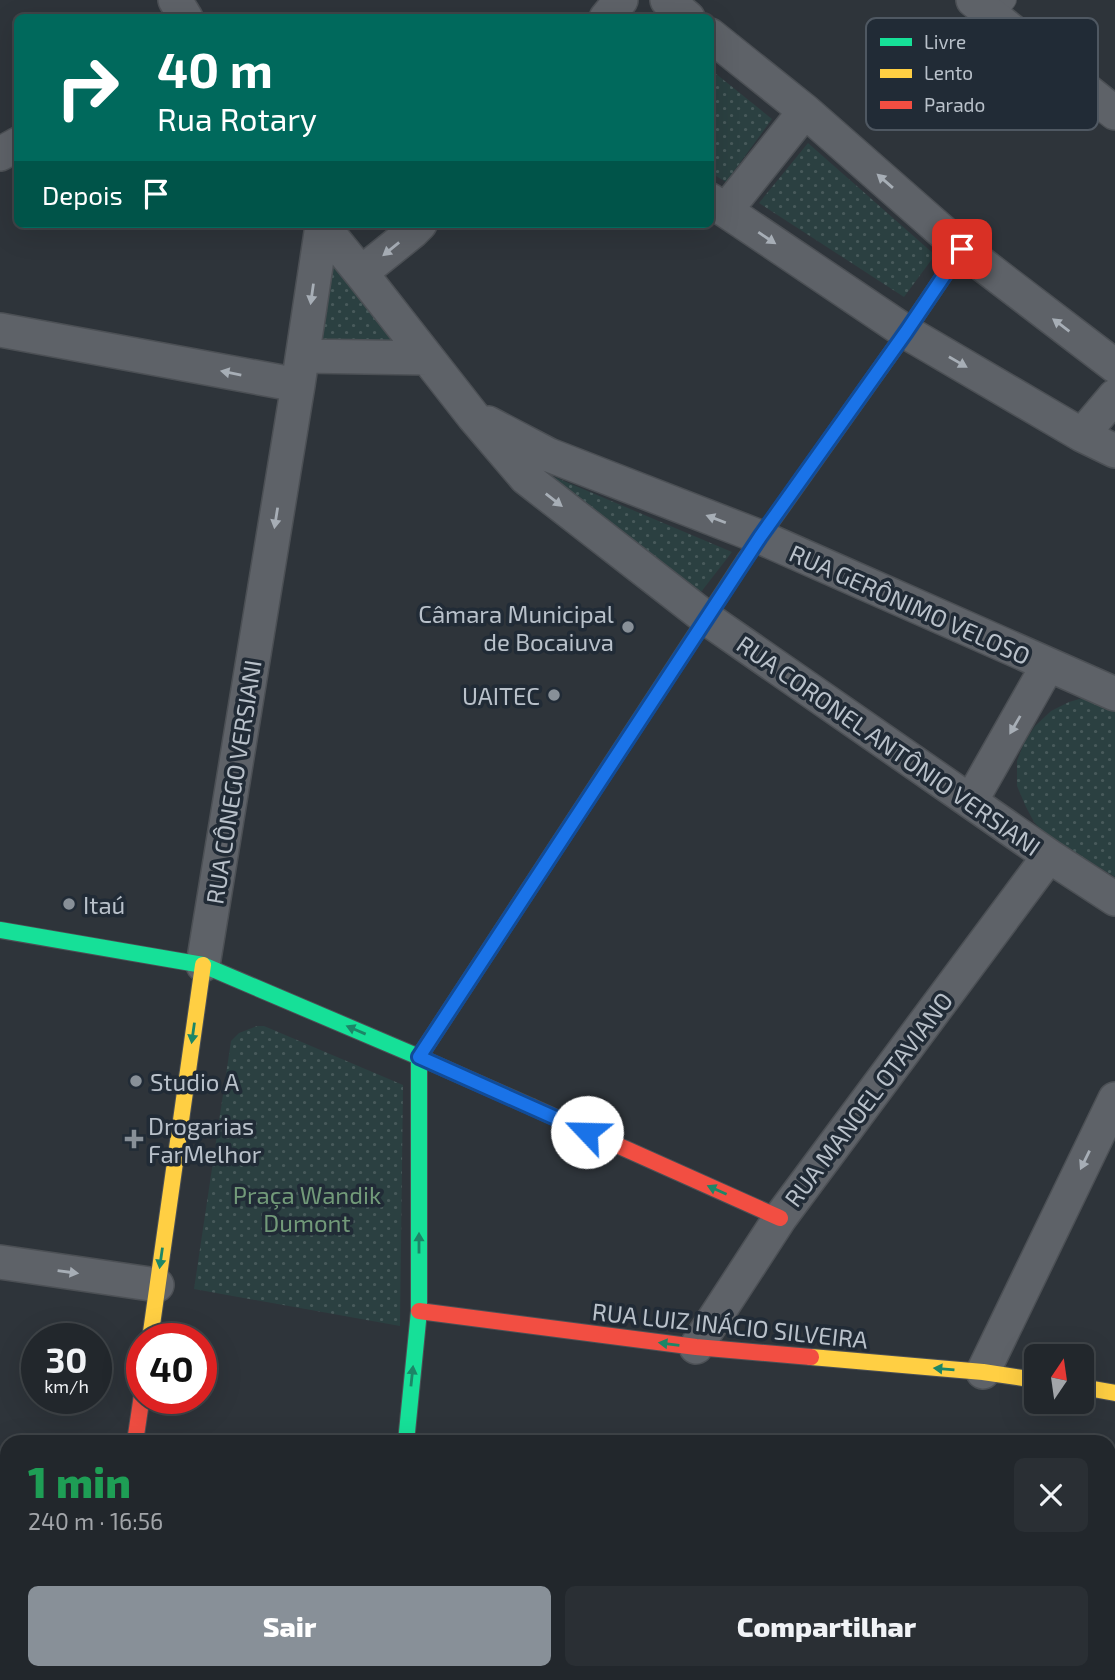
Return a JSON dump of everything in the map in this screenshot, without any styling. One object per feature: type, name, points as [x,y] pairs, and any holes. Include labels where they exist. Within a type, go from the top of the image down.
[{"type":"street","points":[[609,14],[621,0]]},
{"type":"street","points":[[667,0],[683,14]]},
{"type":"street","points":[[991,6],[1005,18]]},
{"type":"street","points":[[714,38],[805,111],[962,249],[1115,366]]},
{"type":"street","points":[[1098,98],[1115,113]]},
{"type":"street","points":[[805,111],[718,205],[906,332],[1082,435],[1115,451]]},
{"type":"street","name":"RUA CÔNEGO VERSIANI","points":[[152,1323],[203,965],[322,228]]},
{"type":"street","name":"RUA CORONEL ANTÔNIO VERSIANI","points":[[325,228],[362,272],[473,416],[526,478],[706,618],[1115,899]]},
{"type":"street","points":[[362,272],[416,228]]},
{"type":"street","points":[[407,1435],[419,1311],[419,1057],[760,537],[962,249]]},
{"type":"street","points":[[0,330],[300,371],[427,358]]},
{"type":"street","points":[[1082,435],[1115,396]]},
{"type":"street","name":"RUA GERÔNIMO VELOSO","points":[[473,416],[549,455],[760,537],[1115,694]]},
{"type":"street","points":[[526,478],[527,465],[535,455],[549,455]]},
{"type":"street","points":[[971,801],[1048,665]]},
{"type":"street","name":"RUA MANOEL OTAVIANO","points":[[696,1347],[780,1218],[1049,856]]},
{"type":"street","points":[[0,930],[203,965],[419,1057],[780,1218]]},
{"type":"street","points":[[983,1372],[1115,1099]]},
{"type":"street","points":[[0,1262],[158,1284]]},
{"type":"street","name":"RUA LUIZ INÁCIO SILVEIRA","points":[[419,1311],[696,1347],[983,1372],[1024,1378]]},
{"type":"street","points":[[1094,1389],[1115,1393]]},
{"type":"street","points":[[136,1435],[139,1414]]},
{"type":"green space","points":[[714,72],[772,119],[726,182],[714,175]]},
{"type":"green space","points":[[808,143],[935,255],[904,297],[759,203]]},
{"type":"green space","points":[[330,263],[399,344],[320,339]]},
{"type":"green space","points":[[545,473],[732,552],[701,592]]},
{"type":"green space","points":[[1086,697],[1115,704],[1115,877],[1046,835],[1034,822],[1017,786],[1017,761],[1035,726],[1051,711]]},
{"type":"green space","name":"Praça Wandik Dumont","points":[[264,1026],[403,1085],[400,1326],[194,1289],[231,1041],[239,1033]]},
{"type":"traffic: fast","points":[[419,1057],[745,559]]},
{"type":"traffic: fast","points":[[0,930],[203,965],[532,1107]]},
{"type":"traffic: fast","points":[[407,1435],[419,1311],[419,1057]]},
{"type":"traffic: slow","points":[[745,559],[962,249]]},
{"type":"traffic: slow","points":[[152,1323],[203,965]]},
{"type":"traffic: slow","points":[[811,1357],[1024,1378]]},
{"type":"traffic: slow","points":[[1094,1389],[1115,1393]]},
{"type":"traffic: jam","points":[[532,1107],[780,1218]]},
{"type":"traffic: jam","points":[[419,1311],[696,1347],[811,1357]]},
{"type":"traffic: jam","points":[[136,1435],[139,1414]]},
{"type":"place","name":"Câmara Municipal de Bocaiuva","points":[[628,627]]},
{"type":"place","name":"UAITEC","points":[[554,695]]},
{"type":"place","name":"Itaú","points":[[69,904]]},
{"type":"place","name":"Studio A","points":[[136,1081]]},
{"type":"place","name":"Drogarias FarMelhor","points":[[134,1139]]},
{"type":"route","points":[[587,1132],[419,1057],[760,537],[962,249]]}]
